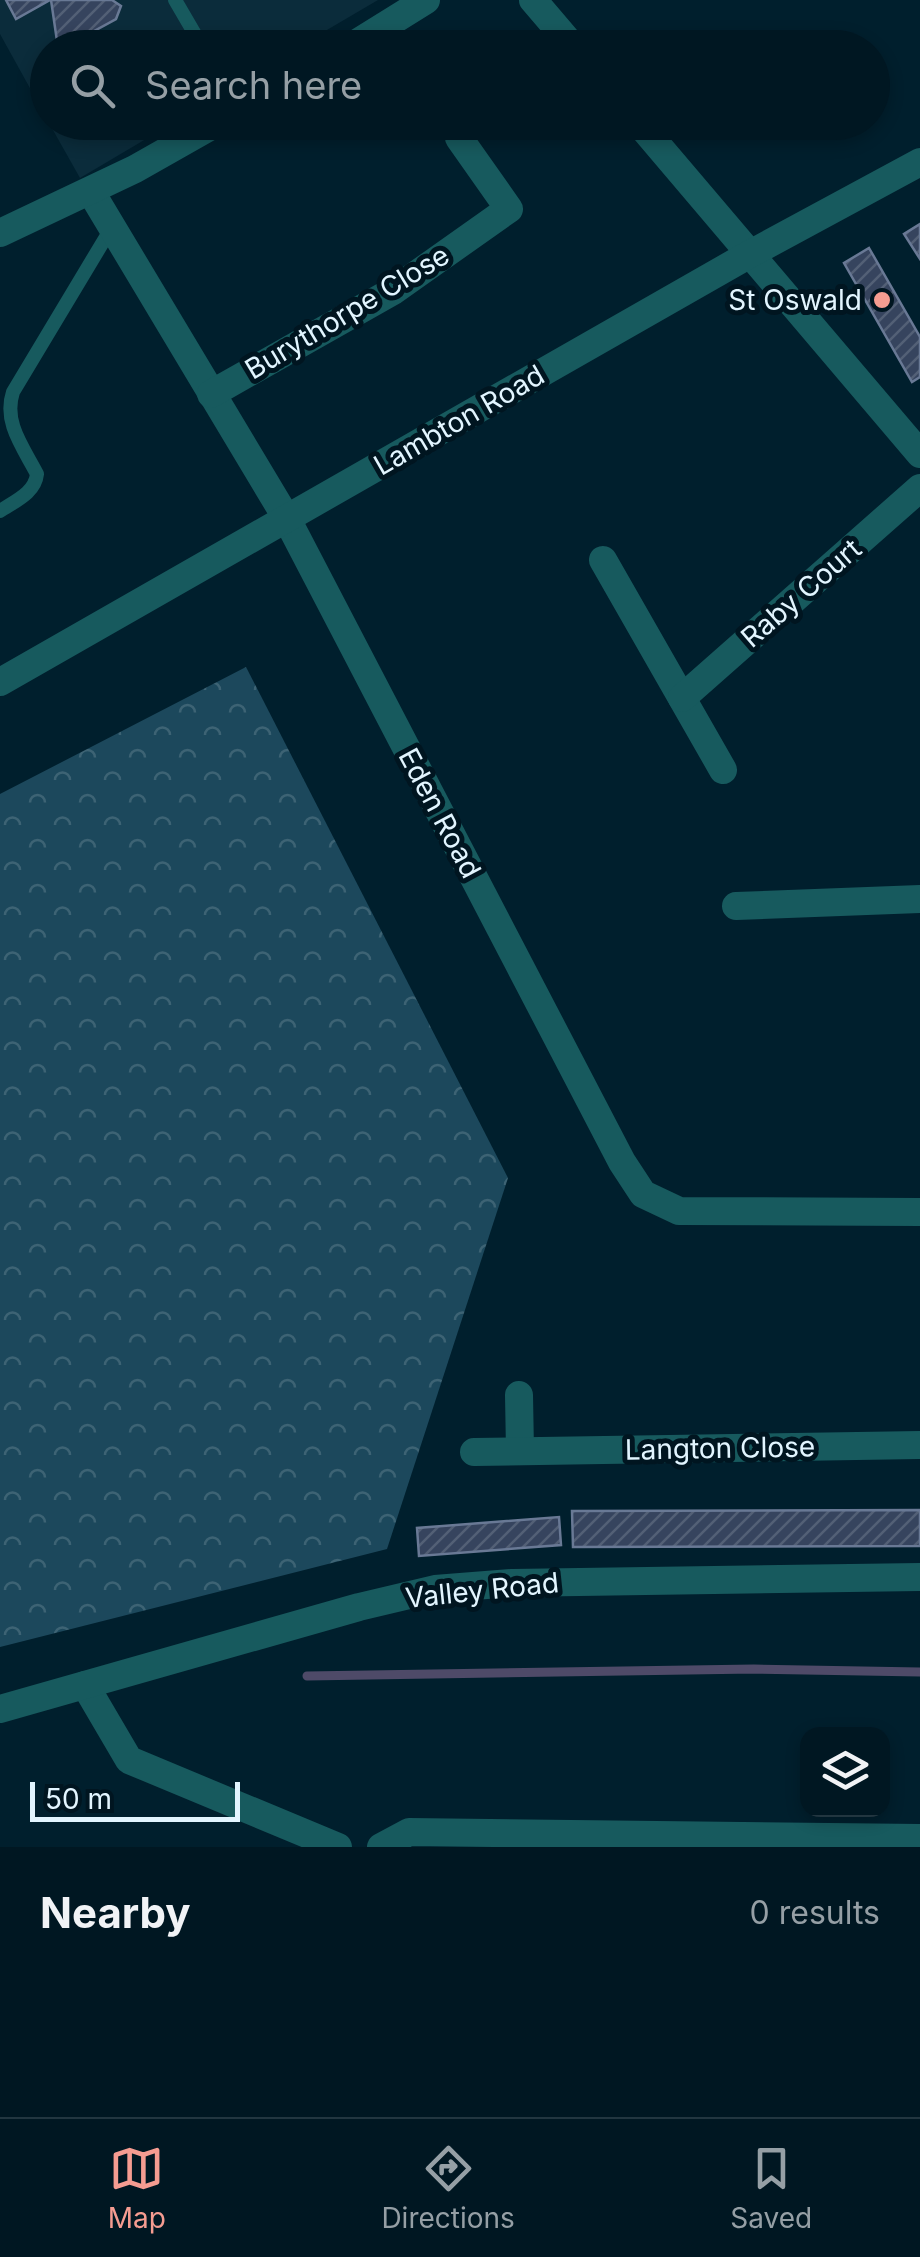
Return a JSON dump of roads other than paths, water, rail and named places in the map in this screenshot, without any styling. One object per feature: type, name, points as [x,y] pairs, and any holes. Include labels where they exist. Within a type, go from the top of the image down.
[{"type":"street","points":[[378,30],[426,0]]},
{"type":"street","points":[[534,0],[559,30]]},
{"type":"street","points":[[0,233],[91,192],[185,140]]},
{"type":"street","name":"Burythorpe Close","points":[[211,394],[392,290],[508,208],[461,140]]},
{"type":"street","points":[[653,140],[920,454]]},
{"type":"street","name":"Lambton Road","points":[[0,682],[750,254],[920,162]]},
{"type":"street","name":"Eden Road","points":[[91,192],[286,520],[622,1162],[643,1194],[680,1211],[920,1212]]},
{"type":"street","name":"Raby Court","points":[[682,698],[920,488]]},
{"type":"street","points":[[602,560],[723,770]]},
{"type":"street","points":[[736,906],[920,899]]},
{"type":"street","points":[[519,1395],[520,1451]]},
{"type":"street","name":"Langton Close","points":[[474,1452],[920,1445]]},
{"type":"street","name":"Valley Road","points":[[0,1709],[435,1589],[512,1583],[920,1577]]},
{"type":"street","points":[[86,1685],[129,1760],[314,1841],[338,1847]]},
{"type":"street","points":[[382,1847],[410,1832],[550,1840],[920,1838]]},
{"type":"lane","points":[[175,0],[192,30]]},
{"type":"lane","points":[[0,511],[27,493],[37,474],[11,424],[8,406],[13,392],[112,227]]},
{"type":"waterway","points":[[307,1676],[754,1669],[920,1672]]},
{"type":"place","name":"St Oswald","points":[[882,300]]}]
